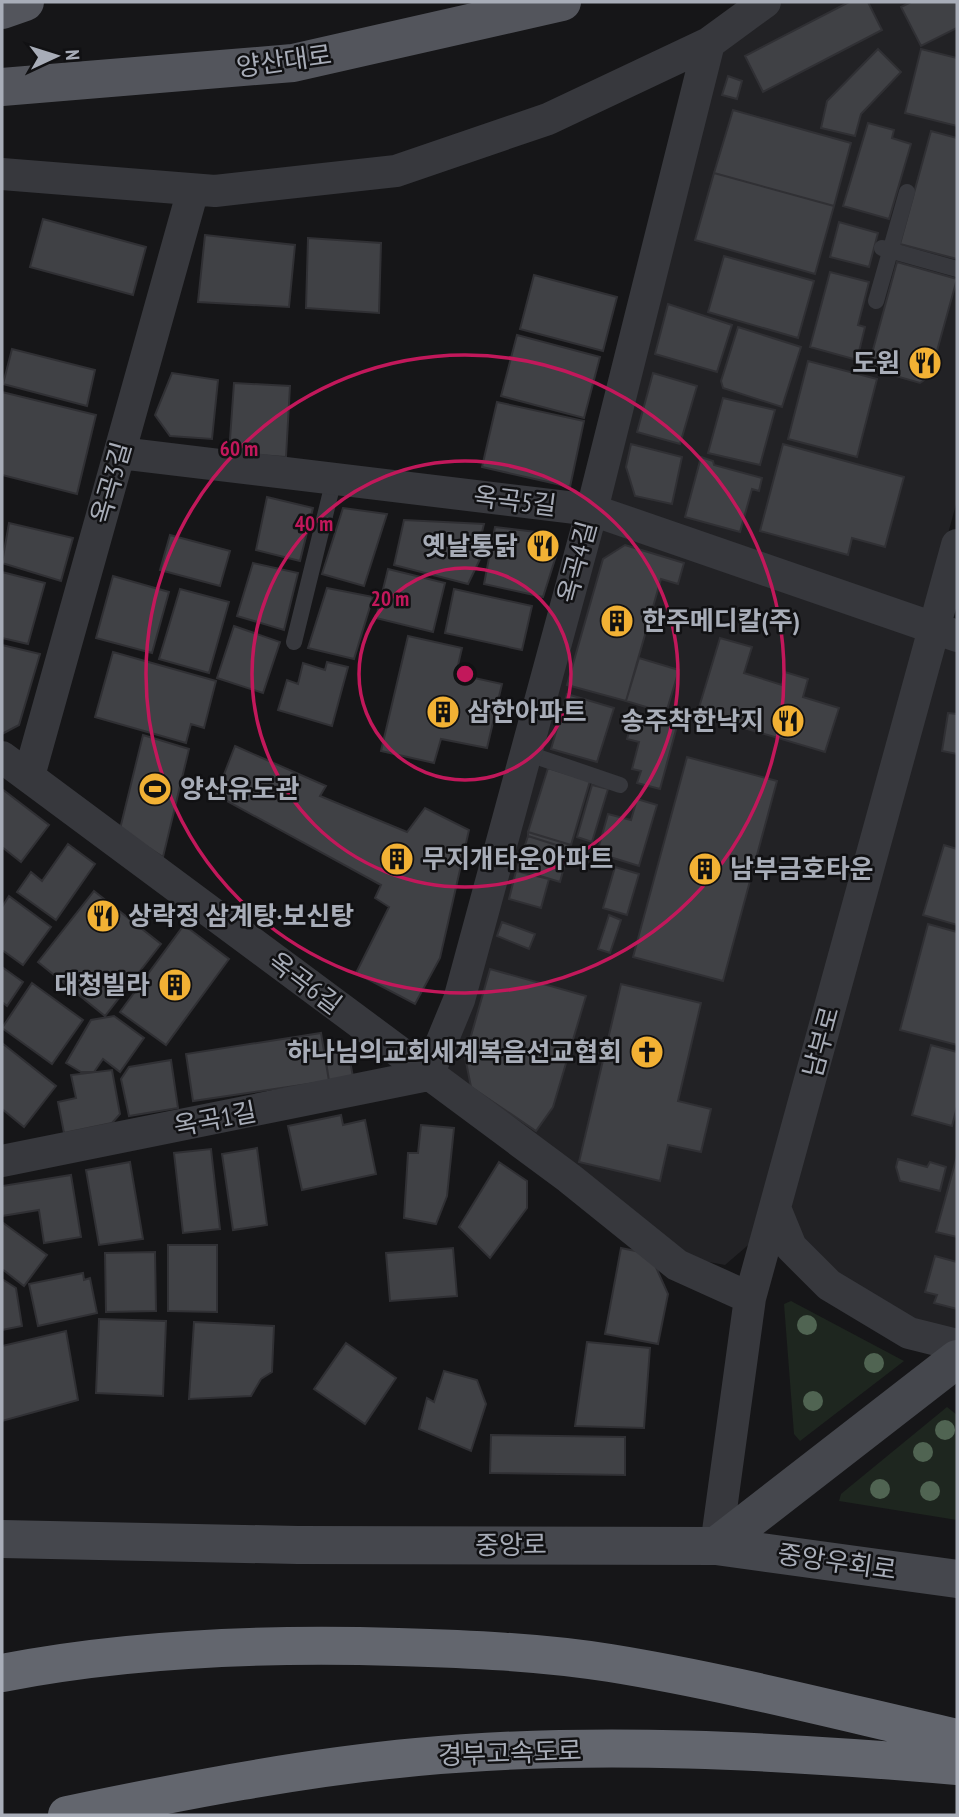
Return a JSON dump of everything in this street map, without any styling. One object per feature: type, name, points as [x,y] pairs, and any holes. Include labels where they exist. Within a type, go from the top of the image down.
[{"type":"highway","points":[[2,1673],[134,1655],[242,1648],[339,1645],[453,1648],[607,1662],[673,1674],[957,1738]]},
{"type":"highway","name":"경부고속도로","points":[[67,1815],[246,1781],[416,1757],[499,1751],[707,1751],[860,1758],[957,1766]]},
{"type":"main road","points":[[2,10],[25,2]]},
{"type":"main road","name":"양산대로","points":[[2,87],[58,85],[293,62],[562,2]]},
{"type":"main road","points":[[2,68],[58,85]]},
{"type":"main road","points":[[716,1546],[957,1359]]},
{"type":"main road","name":"중앙로","points":[[2,1539],[311,1545],[716,1546]]},
{"type":"main road","name":"중앙우회로","points":[[716,1546],[957,1578]]},
{"type":"street","points":[[2,174],[215,191],[397,171],[548,119],[709,43],[765,2]]},
{"type":"street","name":"옥곡4길","points":[[428,1075],[459,1000],[592,510],[709,43]]},
{"type":"street","name":"옥곡3길","points":[[29,776],[193,190]]},
{"type":"street","name":"옥곡5길","points":[[120,453],[592,510],[946,632]]},
{"type":"street","name":"남부로","points":[[716,1546],[750,1298],[946,632],[957,545]]},
{"type":"street","name":"옥곡6길","points":[[2,757],[569,1178],[677,1265],[750,1298]]},
{"type":"street","name":"옥곡1길","points":[[6,1156],[428,1075]]},
{"type":"street","points":[[775,1208],[791,1247],[829,1285],[909,1333],[957,1345]]},
{"type":"lane","points":[[876,301],[886,249],[907,191]]},
{"type":"lane","points":[[886,249],[957,269]]},
{"type":"lane","points":[[294,642],[334,479]]},
{"type":"lane","points":[[526,753],[620,785]]},
{"type":"shaded area","points":[[783,2],[957,2],[957,501],[927,610],[603,506],[718,50]]},
{"type":"shaded area","points":[[599,526],[919,636],[754,1240],[725,1265],[688,1258],[439,1072]]},
{"type":"shaded area","points":[[945,639],[957,644],[957,1337],[913,1325],[795,1244],[784,1207]]},
{"type":"shaded area","points":[[791,1301],[904,1361],[800,1441],[794,1434],[784,1304]]},
{"type":"shaded area","points":[[947,1407],[957,1415],[957,1520],[839,1501],[841,1494]]},
{"type":"building","points":[[849,2],[868,2],[882,30],[763,92],[745,56]]},
{"type":"building","points":[[911,2],[957,2],[957,28],[921,46],[901,7]]},
{"type":"building","points":[[878,49],[901,72],[861,114],[855,136],[821,128],[827,101]]},
{"type":"building","points":[[921,49],[957,58],[957,126],[905,113]]},
{"type":"building","points":[[728,76],[742,81],[737,99],[722,95]]},
{"type":"building","points":[[733,110],[851,143],[834,206],[714,173]]},
{"type":"building","points":[[868,123],[894,130],[892,138],[911,144],[889,219],[843,206]]},
{"type":"building","points":[[931,131],[957,138],[957,259],[900,244]]},
{"type":"building","points":[[714,173],[834,206],[815,274],[695,240]]},
{"type":"building","points":[[43,219],[146,247],[133,295],[30,267]]},
{"type":"building","points":[[839,222],[878,233],[869,267],[830,257]]},
{"type":"building","points":[[205,235],[295,245],[289,307],[198,302]]},
{"type":"building","points":[[308,238],[381,243],[379,313],[306,308]]},
{"type":"building","points":[[724,256],[814,281],[798,338],[708,312]]},
{"type":"building","points":[[897,262],[957,279],[930,376],[920,383],[868,368]]},
{"type":"building","points":[[830,272],[869,282],[858,325],[865,327],[857,360],[810,347]]},
{"type":"building","points":[[534,275],[617,297],[603,351],[520,329]]},
{"type":"building","points":[[668,304],[732,325],[717,372],[655,354]]},
{"type":"building","points":[[738,327],[801,347],[782,407],[723,388],[721,381]]},
{"type":"building","points":[[517,335],[600,357],[584,418],[501,396]]},
{"type":"building","points":[[12,349],[95,370],[87,406],[3,384]]},
{"type":"building","points":[[808,361],[877,379],[857,457],[788,439]]},
{"type":"building","points":[[172,373],[218,380],[212,439],[170,436],[155,415]]},
{"type":"building","points":[[653,373],[697,386],[680,444],[637,432]]},
{"type":"building","points":[[234,383],[290,386],[286,457],[229,453]]},
{"type":"building","points":[[2,392],[96,415],[77,494],[2,475]]},
{"type":"building","points":[[723,398],[775,410],[760,465],[708,453]]},
{"type":"building","points":[[497,402],[584,421],[570,487],[482,467]]},
{"type":"building","points":[[631,444],[682,457],[672,504],[635,496],[626,467]]},
{"type":"building","points":[[783,444],[904,477],[885,547],[852,538],[848,555],[760,531]]},
{"type":"building","points":[[701,457],[713,461],[714,465],[762,478],[759,491],[752,489],[740,532],[685,517]]},
{"type":"building","points":[[267,497],[313,508],[300,561],[256,550]]},
{"type":"building","points":[[343,508],[387,514],[364,586],[322,574]]},
{"type":"building","points":[[404,520],[484,524],[478,549],[482,555],[468,584],[394,565]]},
{"type":"building","points":[[9,523],[73,538],[61,581],[2,563]]},
{"type":"building","points":[[495,527],[544,533],[557,553],[543,597],[484,584]]},
{"type":"building","points":[[170,535],[230,551],[220,586],[160,570]]},
{"type":"building","name":"한주메디칼(주)","points":[[625,545],[684,563],[678,584],[661,579],[626,701],[567,685],[603,559]]},
{"type":"building","points":[[253,563],[298,573],[284,630],[237,616]]},
{"type":"building","points":[[388,569],[445,583],[433,632],[376,618]]},
{"type":"building","points":[[2,572],[45,583],[28,644],[2,638]]},
{"type":"building","points":[[113,576],[169,592],[152,653],[96,638]]},
{"type":"building","points":[[327,588],[373,597],[354,659],[308,648]]},
{"type":"building","points":[[180,589],[229,602],[209,673],[159,659]]},
{"type":"building","points":[[454,589],[532,606],[522,650],[445,633]]},
{"type":"building","points":[[234,626],[280,642],[263,693],[217,678]]},
{"type":"building","name":"삼한아파트","points":[[408,636],[462,648],[456,674],[502,684],[487,748],[441,739],[434,763],[381,751]]},
{"type":"building","points":[[720,638],[752,647],[744,673],[782,685],[785,672],[808,679],[803,697],[839,708],[825,752],[697,714]]},
{"type":"building","points":[[2,645],[40,654],[19,725],[2,734]]},
{"type":"building","points":[[113,652],[216,681],[204,728],[191,724],[186,743],[95,717]]},
{"type":"building","points":[[639,658],[679,670],[666,713],[626,701]]},
{"type":"building","points":[[327,662],[348,667],[332,726],[278,710],[287,680],[298,684],[303,663],[325,670]]},
{"type":"building","points":[[567,694],[614,708],[597,762],[551,749]]},
{"type":"building","points":[[948,713],[957,714],[957,754],[942,751]]},
{"type":"building","points":[[634,715],[677,726],[660,789],[637,783],[641,771],[632,769],[639,742],[627,739]]},
{"type":"building","name":"양산유도관","points":[[143,735],[189,749],[163,857],[120,829]]},
{"type":"building","name":"무지개타운아파트","points":[[235,746],[326,786],[320,796],[407,832],[425,808],[469,830],[440,958],[415,1004],[356,973],[389,907],[375,898],[381,885],[216,795]]},
{"type":"building","name":"남부금호타운","points":[[687,757],[777,781],[723,981],[633,957]]},
{"type":"building","points":[[548,768],[590,781],[571,845],[528,832]]},
{"type":"building","points":[[592,785],[608,789],[592,842],[577,837]]},
{"type":"building","points":[[2,789],[49,825],[21,862],[2,847]]},
{"type":"building","points":[[637,799],[657,805],[639,866],[597,853],[608,814],[631,820]]},
{"type":"building","points":[[528,832],[571,845],[569,849],[528,836]]},
{"type":"building","points":[[528,836],[569,849],[560,882],[517,869]]},
{"type":"building","points":[[68,844],[95,864],[56,920],[17,892],[31,872],[42,881]]},
{"type":"building","points":[[944,845],[957,849],[957,925],[923,915]]},
{"type":"building","points":[[615,867],[639,874],[627,915],[603,908]]},
{"type":"building","points":[[516,871],[549,879],[541,908],[509,899]]},
{"type":"building","points":[[94,891],[161,944],[105,1016],[38,962]]},
{"type":"building","points":[[9,896],[51,927],[23,965],[2,950],[2,907]]},
{"type":"building","points":[[609,915],[621,920],[610,953],[598,949]]},
{"type":"building","points":[[502,922],[535,934],[529,949],[497,936]]},
{"type":"building","points":[[928,924],[957,932],[957,1045],[900,1030]]},
{"type":"building","name":"대청빌라","points":[[184,925],[229,959],[166,1045],[120,1012]]},
{"type":"building","points":[[2,967],[23,982],[7,1006],[2,1002]]},
{"type":"building","points":[[490,969],[586,996],[553,1107],[536,1131],[471,1087],[465,1057]]},
{"type":"building","points":[[32,983],[83,1020],[52,1064],[2,1028]]},
{"type":"building","name":"하나님의교회세계복음선교협회","points":[[621,984],[701,1003],[678,1101],[711,1109],[701,1152],[668,1145],[660,1181],[579,1162]]},
{"type":"building","points":[[114,1016],[144,1038],[120,1072],[103,1059],[94,1072],[81,1072],[66,1063],[91,1020]]},
{"type":"building","points":[[321,1033],[329,1081],[193,1101],[186,1054]]},
{"type":"building","points":[[2,1043],[56,1086],[24,1127],[2,1109]]},
{"type":"building","points":[[931,1045],[957,1052],[957,1107],[952,1126],[912,1115]]},
{"type":"building","points":[[348,1050],[353,1077],[329,1081],[325,1055]]},
{"type":"building","points":[[171,1060],[178,1108],[129,1116],[121,1079],[129,1067]]},
{"type":"building","points":[[112,1070],[120,1114],[112,1123],[64,1133],[58,1102],[76,1098],[71,1075]]},
{"type":"building","points":[[341,1115],[343,1125],[365,1120],[376,1174],[302,1190],[288,1126]]},
{"type":"building","points":[[421,1125],[454,1128],[447,1196],[436,1224],[404,1218],[408,1153],[418,1153]]},
{"type":"building","points":[[257,1148],[267,1225],[233,1230],[222,1154]]},
{"type":"building","points":[[211,1149],[220,1229],[183,1233],[174,1153]]},
{"type":"building","points":[[957,1156],[957,1237],[936,1232]]},
{"type":"building","points":[[898,1159],[927,1167],[930,1162],[946,1167],[940,1191],[900,1181],[896,1167]]},
{"type":"building","points":[[130,1162],[143,1239],[99,1245],[86,1170]]},
{"type":"building","points":[[499,1162],[527,1181],[527,1208],[490,1258],[459,1227]]},
{"type":"building","points":[[71,1175],[81,1237],[44,1243],[39,1210],[2,1216],[2,1186]]},
{"type":"building","points":[[2,1222],[47,1255],[24,1286],[2,1269]]},
{"type":"building","points":[[168,1245],[217,1245],[217,1312],[168,1311]]},
{"type":"building","points":[[453,1248],[457,1296],[390,1301],[386,1253]]},
{"type":"building","points":[[621,1248],[650,1254],[668,1294],[658,1344],[605,1334]]},
{"type":"building","points":[[155,1252],[156,1311],[106,1312],[105,1253]]},
{"type":"building","points":[[935,1256],[957,1262],[957,1309],[934,1303],[937,1295],[925,1292]]},
{"type":"building","points":[[83,1273],[84,1280],[90,1278],[97,1313],[38,1326],[29,1284]]},
{"type":"building","points":[[2,1279],[16,1288],[22,1326],[2,1330]]},
{"type":"building","points":[[99,1319],[166,1321],[163,1396],[96,1393]]},
{"type":"building","points":[[194,1322],[274,1326],[272,1372],[261,1379],[251,1396],[189,1399]]},
{"type":"building","points":[[66,1331],[78,1400],[2,1421],[2,1346]]},
{"type":"building","points":[[587,1342],[650,1348],[644,1428],[575,1426]]},
{"type":"building","points":[[346,1343],[396,1378],[365,1424],[314,1389]]},
{"type":"building","points":[[444,1371],[477,1380],[486,1404],[471,1451],[419,1429],[427,1398],[434,1402]]},
{"type":"building","points":[[491,1435],[625,1437],[625,1475],[490,1473]]},
{"type":"place","name":"도원","points":[[925,363]]},
{"type":"place","name":"옛날통닭","points":[[543,546]]},
{"type":"place","name":"한주메디칼(주)","points":[[617,621]]},
{"type":"place","name":"삼한아파트","points":[[443,712]]},
{"type":"place","name":"송주착한낙지","points":[[788,721]]},
{"type":"place","name":"양산유도관","points":[[155,789]]},
{"type":"place","name":"무지개타운아파트","points":[[397,859]]},
{"type":"place","name":"남부금호타운","points":[[705,869]]},
{"type":"place","name":"상락정 삼계탕·보신탕","points":[[103,916]]},
{"type":"place","name":"대청빌라","points":[[175,985]]},
{"type":"place","name":"하나님의교회세계복음선교협회","points":[[647,1052]]}]
